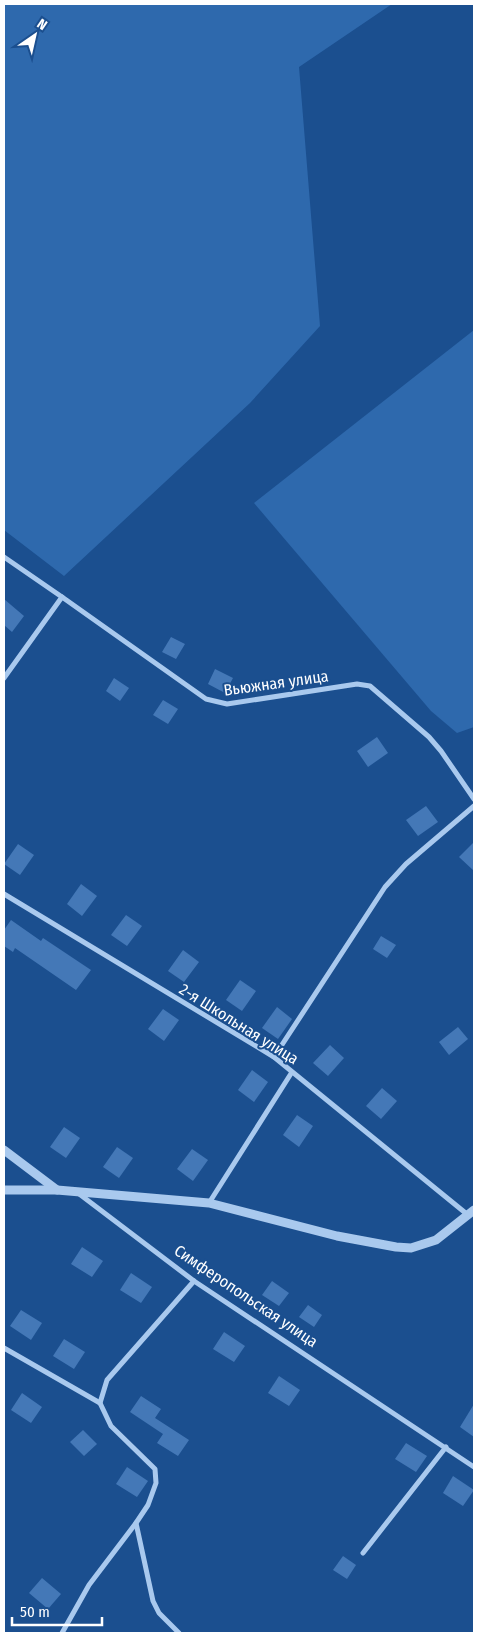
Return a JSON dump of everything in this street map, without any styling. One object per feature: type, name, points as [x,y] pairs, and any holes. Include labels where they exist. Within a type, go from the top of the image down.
[{"type":"street","name":"Вьюжная улица","points":[[4,557],[206,699],[216,703],[227,704],[357,684],[370,686],[429,737],[474,799]]},
{"type":"street","points":[[4,678],[62,597]]},
{"type":"street","points":[[274,1057],[385,887],[406,864],[474,806]]},
{"type":"street","name":"2-я Школьная улица","points":[[4,894],[274,1057],[471,1212]]},
{"type":"street","points":[[209,1203],[292,1072]]},
{"type":"street","points":[[4,1150],[57,1190]]},
{"type":"street","points":[[4,1190],[57,1190],[209,1203],[337,1236],[396,1248],[411,1248],[436,1240],[471,1212]]},
{"type":"street","name":"Симферопольская улица","points":[[78,1192],[194,1281],[474,1467]]},
{"type":"street","points":[[100,1403],[107,1380],[194,1281]]},
{"type":"street","points":[[4,1348],[100,1403],[111,1426],[154,1469],[156,1483],[148,1505],[102,1565],[62,1633]]},
{"type":"street","points":[[363,1553],[446,1447]]},
{"type":"street","points":[[136,1523],[153,1602],[160,1613],[179,1633]]},
{"type":"shaded area","points":[[4,4],[392,4],[299,67],[320,326],[250,403],[64,576],[4,530]]},
{"type":"shaded area","points":[[474,330],[474,727],[457,733],[431,711],[254,503]]},
{"type":"building","points":[[4,599],[24,616],[12,632],[4,625]]},
{"type":"building","points":[[171,637],[185,644],[176,659],[162,652]]},
{"type":"building","points":[[215,669],[233,678],[225,693],[208,684]]},
{"type":"building","points":[[114,678],[129,688],[120,701],[106,691]]},
{"type":"building","points":[[163,700],[178,709],[168,724],[153,715]]},
{"type":"building","points":[[377,737],[388,753],[368,767],[357,751]]},
{"type":"building","points":[[426,806],[438,822],[418,836],[406,820]]},
{"type":"building","points":[[474,842],[474,871],[459,857]]},
{"type":"building","points":[[18,844],[34,855],[20,875],[4,864]]},
{"type":"building","points":[[81,884],[97,896],[82,916],[67,904]]},
{"type":"building","points":[[126,915],[142,926],[127,946],[111,935]]},
{"type":"building","points":[[11,920],[41,941],[43,938],[91,970],[76,990],[15,948],[13,952],[4,946],[4,930]]},
{"type":"building","points":[[381,936],[396,945],[387,958],[373,949]]},
{"type":"building","points":[[183,950],[199,962],[184,982],[168,971]]},
{"type":"building","points":[[240,980],[256,991],[242,1011],[226,1000]]},
{"type":"building","points":[[277,1007],[292,1019],[278,1039],[262,1028]]},
{"type":"building","points":[[163,1009],[179,1020],[164,1041],[148,1029]]},
{"type":"building","points":[[458,1027],[468,1039],[449,1055],[439,1042]]},
{"type":"building","points":[[330,1045],[344,1058],[328,1076],[313,1063]]},
{"type":"building","points":[[252,1070],[268,1082],[254,1102],[238,1090]]},
{"type":"building","points":[[382,1088],[397,1101],[381,1119],[366,1106]]},
{"type":"building","points":[[297,1115],[313,1126],[299,1147],[283,1135]]},
{"type":"building","points":[[64,1127],[80,1138],[66,1158],[50,1147]]},
{"type":"building","points":[[117,1147],[133,1158],[119,1178],[103,1167]]},
{"type":"building","points":[[192,1149],[208,1160],[193,1181],[177,1169]]},
{"type":"building","points":[[82,1247],[103,1261],[92,1277],[71,1264]]},
{"type":"building","points":[[131,1273],[152,1287],[141,1303],[120,1290]]},
{"type":"building","points":[[272,1281],[289,1293],[279,1306],[262,1295]]},
{"type":"building","points":[[308,1305],[322,1315],[314,1327],[299,1317]]},
{"type":"building","points":[[21,1310],[42,1323],[31,1340],[10,1326]]},
{"type":"building","points":[[224,1332],[245,1346],[234,1362],[213,1349]]},
{"type":"building","points":[[64,1339],[85,1352],[74,1369],[53,1356]]},
{"type":"building","points":[[279,1376],[300,1390],[289,1406],[268,1393]]},
{"type":"building","points":[[22,1393],[42,1407],[31,1423],[11,1410]]},
{"type":"building","points":[[141,1396],[161,1409],[155,1418],[189,1440],[178,1456],[157,1443],[163,1434],[130,1412]]},
{"type":"building","points":[[474,1404],[474,1437],[460,1427]]},
{"type":"building","points":[[83,1430],[97,1444],[84,1456],[70,1442]]},
{"type":"building","points":[[406,1443],[427,1456],[416,1472],[395,1459]]},
{"type":"building","points":[[127,1467],[148,1481],[137,1497],[116,1484]]},
{"type":"building","points":[[453,1476],[474,1490],[463,1506],[443,1493]]},
{"type":"building","points":[[343,1556],[356,1565],[347,1579],[333,1570]]},
{"type":"building","points":[[42,1578],[61,1594],[48,1609],[29,1593]]}]
